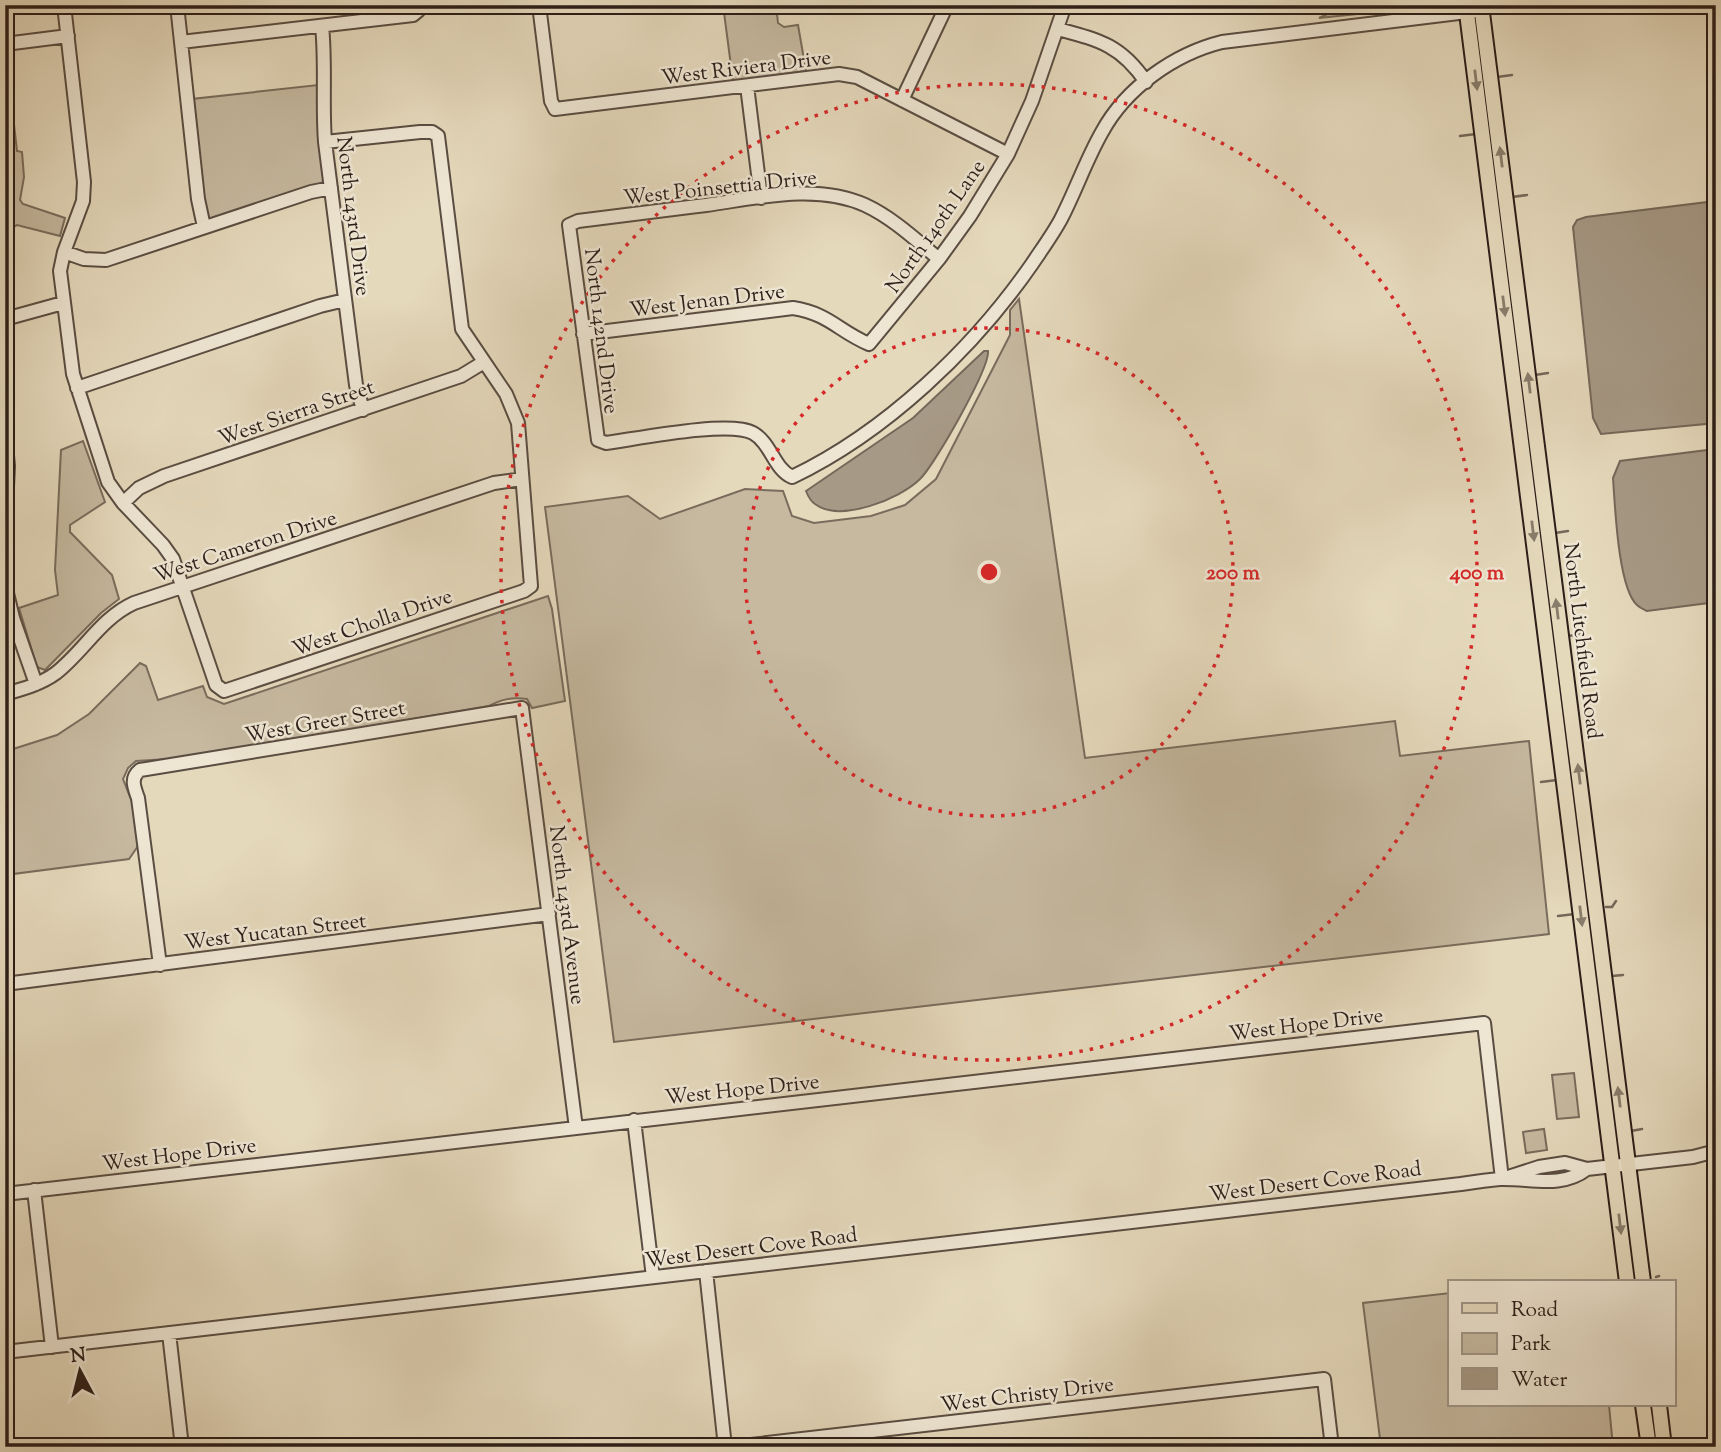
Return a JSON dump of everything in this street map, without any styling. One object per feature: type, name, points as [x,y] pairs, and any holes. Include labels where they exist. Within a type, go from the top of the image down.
[{"type":"main road","name":"North Litchfield Road","points":[[1474,8],[1559,677],[1594,898],[1621,1165],[1627,1280]]},
{"type":"main road","name":"North Litchfield Road","points":[[1559,677],[1566,796],[1621,1165],[1643,1280]]},
{"type":"main road","points":[[1566,796],[1574,809],[1584,886],[1594,898]]},
{"type":"main road","points":[[1643,1406],[1648,1447]]},
{"type":"main road","points":[[1659,1406],[1664,1447]]},
{"type":"street","points":[[64,5],[84,182],[83,201],[64,252],[60,271],[77,388],[108,482],[123,503],[169,552],[183,588]]},
{"type":"street","points":[[177,5],[198,199],[204,227]]},
{"type":"street","name":"West Riviera Drive","points":[[539,5],[551,101],[555,109],[839,74],[857,77],[1008,154]]},
{"type":"street","points":[[902,100],[947,5]]},
{"type":"street","name":"North 140th Lane","points":[[869,344],[939,259],[970,216],[1008,154],[1032,101],[1065,5]]},
{"type":"street","points":[[181,42],[413,15],[419,8]]},
{"type":"street","points":[[1058,29],[1118,50],[1127,57],[1146,82],[1160,70],[1188,54],[1222,42],[1474,8]]},
{"type":"street","name":"North 143rd Drive","points":[[322,26],[325,52],[325,142],[356,385],[363,410]]},
{"type":"street","points":[[5,44],[68,36]]},
{"type":"street","name":"North 142nd Drive","points":[[569,225],[598,440],[606,443],[719,429],[740,429],[757,435],[769,448],[783,473],[792,477],[861,435],[895,410],[938,373],[978,332],[1016,286],[1060,220],[1102,131],[1116,111],[1146,82]]},
{"type":"street","points":[[747,86],[761,198]]},
{"type":"street","points":[[325,142],[421,132],[432,132],[438,136],[462,329],[506,394],[515,412],[522,479]]},
{"type":"street","points":[[64,252],[84,258],[106,260],[311,192],[331,188]]},
{"type":"street","name":"West Poinsettia Drive","points":[[569,225],[578,221],[761,198],[816,194],[864,205],[892,221],[939,259]]},
{"type":"street","points":[[77,388],[345,300]]},
{"type":"street","points":[[5,319],[63,303]]},
{"type":"street","name":"West Jenan Drive","points":[[583,334],[793,308],[830,319],[858,340],[869,344]]},
{"type":"street","name":"West Sierra Street","points":[[123,503],[150,482],[461,376],[484,362]]},
{"type":"street","points":[[5,434],[5,530]]},
{"type":"street","name":"West Cholla Drive","points":[[183,588],[216,685],[224,691],[524,591],[531,586],[522,479]]},
{"type":"street","name":"West Cameron Drive","points":[[5,694],[46,680],[65,665],[114,614],[134,603],[494,483],[522,479]]},
{"type":"street","points":[[5,587],[36,684]]},
{"type":"street","name":"West Greer Street","points":[[160,965],[138,798],[133,782],[135,774],[145,768],[161,768],[523,708]]},
{"type":"street","name":"North 143rd Avenue","points":[[523,708],[576,1128]]},
{"type":"street","name":"West Yucatan Street","points":[[5,984],[548,914]]},
{"type":"street","name":"West Hope Drive","points":[[5,1194],[1484,1023],[1502,1179]]},
{"type":"street","points":[[635,1121],[653,1278]]},
{"type":"street","name":"West Desert Cove Road","points":[[5,1352],[1502,1179],[1526,1182],[1557,1181],[1577,1177],[1587,1169],[1693,1157],[1716,1151]]},
{"type":"street","points":[[34,1191],[52,1347]]},
{"type":"street","points":[[706,1271],[725,1447]]},
{"type":"street","points":[[169,1333],[183,1447]]},
{"type":"street","name":"West Christy Drive","points":[[733,1447],[839,1441],[1324,1379],[1332,1447]]},
{"type":"green space","points":[[723,5],[776,5],[778,23],[784,27],[798,25],[806,71],[733,81]]},
{"type":"green space","points":[[1426,5],[1425,7],[1319,18],[1344,6]]},
{"type":"green space","points":[[6,54],[17,151],[22,152],[24,177],[20,200],[23,204],[65,218],[60,236],[17,225],[13,227],[5,248]]},
{"type":"green space","points":[[318,85],[318,123],[325,179],[320,185],[211,221],[204,217],[192,99]]},
{"type":"green space","points":[[1019,299],[1085,758],[1395,721],[1400,756],[1529,741],[1549,934],[614,1042],[545,507],[628,496],[660,519],[745,489],[783,491],[792,516],[814,523],[871,516],[905,505],[936,479],[1010,335],[1010,310]]},
{"type":"green space","points":[[83,441],[105,502],[70,525],[70,532],[112,575],[119,599],[101,613],[45,670],[37,667],[19,608],[58,595],[55,570],[61,450]]},
{"type":"green space","points":[[548,596],[565,701],[532,708],[527,699],[507,699],[489,706],[185,758],[136,761],[128,768],[123,779],[134,807],[138,846],[129,859],[5,875],[5,748],[9,747],[10,750],[57,735],[89,714],[140,663],[146,666],[158,700],[203,686],[207,697],[224,704]]},
{"type":"green space","points":[[1574,1073],[1579,1117],[1557,1119],[1552,1075]]},
{"type":"green space","points":[[1544,1129],[1547,1150],[1526,1153],[1523,1132]]},
{"type":"green space","points":[[1448,1293],[1448,1406],[1609,1406],[1613,1447],[1381,1447],[1363,1303]]},
{"type":"water","points":[[1716,201],[1716,423],[1601,434],[1593,418],[1573,227],[1577,220],[1586,217]]},
{"type":"water","points":[[984,351],[988,351],[986,361],[971,396],[937,456],[911,487],[885,501],[854,510],[826,509],[808,497],[806,491],[913,418]]},
{"type":"water","points":[[1716,449],[1716,602],[1647,611],[1640,608],[1631,596],[1626,582],[1616,526],[1613,478],[1620,461]]},
{"type":"waterway","points":[[1497,77],[1512,75]]},
{"type":"waterway","points":[[1460,136],[1476,134]]},
{"type":"waterway","points":[[1512,197],[1527,195]]},
{"type":"waterway","points":[[1535,375],[1548,373]]},
{"type":"waterway","points":[[1555,533],[1568,531]]},
{"type":"waterway","points":[[1568,636],[1582,634]]},
{"type":"waterway","points":[[1541,782],[1557,780]]},
{"type":"waterway","points":[[1606,907],[1612,907],[1616,901]]},
{"type":"waterway","points":[[1558,916],[1575,914]]},
{"type":"waterway","points":[[1612,976],[1623,975]]},
{"type":"waterway","points":[[1631,1131],[1642,1129]]}]
